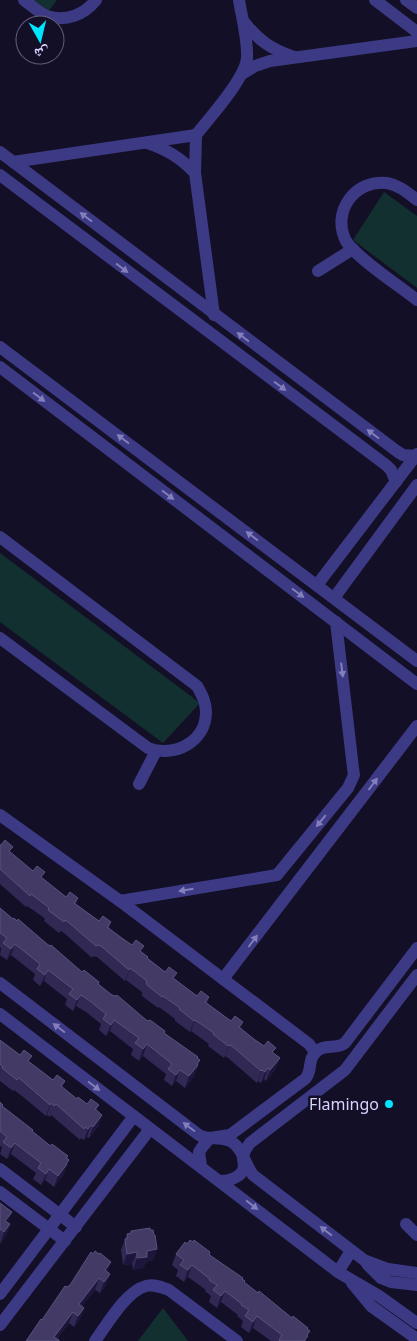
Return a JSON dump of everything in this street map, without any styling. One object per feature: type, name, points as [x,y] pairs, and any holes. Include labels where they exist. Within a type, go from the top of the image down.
[{"type":"street","points":[[24,0],[45,16],[65,19],[84,13],[96,0]]},
{"type":"street","points":[[214,315],[194,160],[196,135],[242,74],[247,59],[239,0]]},
{"type":"street","points":[[375,0],[417,32]]},
{"type":"street","points":[[406,0],[417,8]]},
{"type":"street","points":[[242,20],[257,38],[276,50],[297,58]]},
{"type":"street","points":[[242,74],[255,66],[270,61],[417,41]]},
{"type":"street","points":[[13,162],[196,135]]},
{"type":"street","points":[[145,142],[173,153],[195,173]]},
{"type":"street","points":[[0,152],[398,452],[404,455],[416,455]]},
{"type":"street","points":[[0,175],[386,465],[391,470],[396,482]]},
{"type":"street","points":[[417,200],[402,188],[389,183],[376,182],[363,186],[352,194],[343,210],[341,221],[342,232],[352,249],[417,300]]},
{"type":"street","points":[[102,252],[114,239]]},
{"type":"street","points":[[318,271],[352,249]]},
{"type":"street","points":[[0,347],[417,661]]},
{"type":"street","points":[[0,368],[417,684]]},
{"type":"street","points":[[317,585],[416,455]]},
{"type":"street","points":[[334,598],[417,485]]},
{"type":"street","points":[[0,537],[197,686],[204,699],[206,713],[203,727],[197,737],[188,745],[172,751],[156,751],[148,748],[0,638]]},
{"type":"street","points":[[120,901],[277,875],[348,788],[352,782],[354,768],[336,622]]},
{"type":"street","points":[[358,639],[369,625]]},
{"type":"street","points":[[224,979],[417,726]]},
{"type":"street","points":[[139,784],[156,751]]},
{"type":"street","points":[[0,816],[120,901],[309,1044],[315,1052]]},
{"type":"street","points":[[337,1047],[346,1042],[417,948]]},
{"type":"street","points":[[220,1181],[228,1181],[240,1173],[244,1166],[243,1158],[250,1143],[344,1070],[417,975]]},
{"type":"street","points":[[0,983],[197,1134],[228,1140],[239,1147],[253,1175],[351,1251],[364,1260],[388,1269],[395,1276],[417,1285]]},
{"type":"street","points":[[0,1014],[343,1276],[375,1301],[417,1339]]},
{"type":"street","points":[[201,1166],[199,1152],[210,1138],[230,1136],[305,1079],[311,1069],[311,1060],[315,1052],[323,1047],[337,1047],[347,1051],[350,1056],[350,1063]]},
{"type":"street","points":[[311,1069],[322,1078],[331,1081]]},
{"type":"street","points":[[0,1294],[134,1116]]},
{"type":"street","points":[[0,1325],[150,1129]]},
{"type":"street","points":[[0,1169],[76,1227]]},
{"type":"street","points":[[0,1192],[65,1241]]},
{"type":"street","points":[[343,1276],[351,1251]]},
{"type":"street","points":[[375,1301],[395,1276],[417,1273]]},
{"type":"street","points":[[95,1341],[136,1290],[147,1286],[158,1286],[169,1290],[237,1341]]},
{"type":"street","points":[[375,1301],[417,1323]]},
{"type":"green space","points":[[32,0],[57,0],[48,12]]},
{"type":"green space","points":[[384,192],[417,216],[417,288],[353,240]]},
{"type":"green space","points":[[0,553],[200,703],[163,743],[0,622]]},
{"type":"green space","points":[[163,1308],[188,1341],[138,1341]]},
{"type":"building","points":[[5,840],[13,847],[9,851],[33,871],[37,866],[45,872],[41,877],[66,897],[70,892],[78,898],[74,903],[99,921],[103,916],[111,922],[107,927],[132,945],[136,940],[144,946],[140,951],[147,958],[165,972],[169,967],[177,973],[173,978],[197,996],[201,991],[209,997],[205,1002],[231,1021],[235,1016],[243,1022],[239,1027],[264,1046],[268,1041],[276,1048],[272,1052],[280,1058],[270,1070],[268,1068],[265,1072],[261,1071],[232,1046],[228,1046],[214,1033],[194,1021],[180,1008],[162,997],[147,985],[146,980],[130,968],[129,970],[101,946],[96,946],[68,922],[65,920],[64,922],[48,910],[47,906],[31,894],[30,896],[0,869],[0,845]]},
{"type":"building","points":[[0,908],[13,919],[17,921],[18,919],[82,972],[84,970],[112,995],[117,995],[145,1019],[150,1020],[165,1031],[164,1033],[198,1057],[200,1060],[198,1065],[189,1076],[180,1070],[176,1075],[168,1069],[172,1064],[147,1044],[143,1049],[135,1043],[139,1038],[114,1020],[111,1025],[103,1019],[106,1014],[81,995],[77,1000],[69,994],[73,989],[48,970],[45,975],[37,969],[40,964],[15,944],[11,949],[3,943],[7,938],[0,933]]},
{"type":"building","points":[[0,1040],[20,1055],[24,1050],[32,1056],[28,1061],[53,1080],[57,1075],[65,1081],[61,1086],[77,1099],[78,1097],[87,1104],[91,1099],[99,1105],[95,1109],[102,1115],[93,1127],[91,1125],[88,1129],[85,1127],[84,1129],[56,1104],[54,1106],[51,1103],[50,1105],[19,1078],[17,1080],[2,1068],[0,1064]]},
{"type":"building","points":[[0,1102],[2,1106],[48,1144],[51,1146],[52,1144],[68,1156],[66,1157],[69,1160],[67,1164],[58,1176],[49,1169],[46,1174],[38,1168],[41,1163],[15,1143],[11,1148],[3,1142],[7,1137],[0,1131]]},
{"type":"building","points":[[0,1203],[12,1212],[5,1221],[10,1224],[4,1232],[0,1229]]},
{"type":"building","points":[[150,1228],[155,1235],[157,1249],[147,1251],[147,1257],[137,1258],[137,1252],[127,1254],[125,1239],[128,1238],[127,1234],[131,1233],[131,1231]]},
{"type":"building","points":[[190,1240],[193,1242],[194,1240],[210,1252],[211,1256],[243,1278],[244,1282],[258,1293],[259,1291],[292,1318],[293,1316],[308,1328],[310,1331],[304,1341],[280,1341],[282,1335],[257,1316],[253,1322],[245,1316],[249,1310],[225,1291],[221,1296],[213,1290],[217,1285],[192,1265],[188,1270],[180,1265],[184,1260],[176,1254],[185,1242],[187,1244]]},
{"type":"building","points":[[95,1251],[111,1262],[105,1270],[110,1274],[104,1282],[99,1278],[79,1304],[84,1308],[78,1316],[73,1312],[54,1337],[59,1341],[26,1341],[65,1286],[70,1285],[91,1252],[93,1254]]},
{"type":"place","name":"Flamingo","points":[[389,1104]]}]
